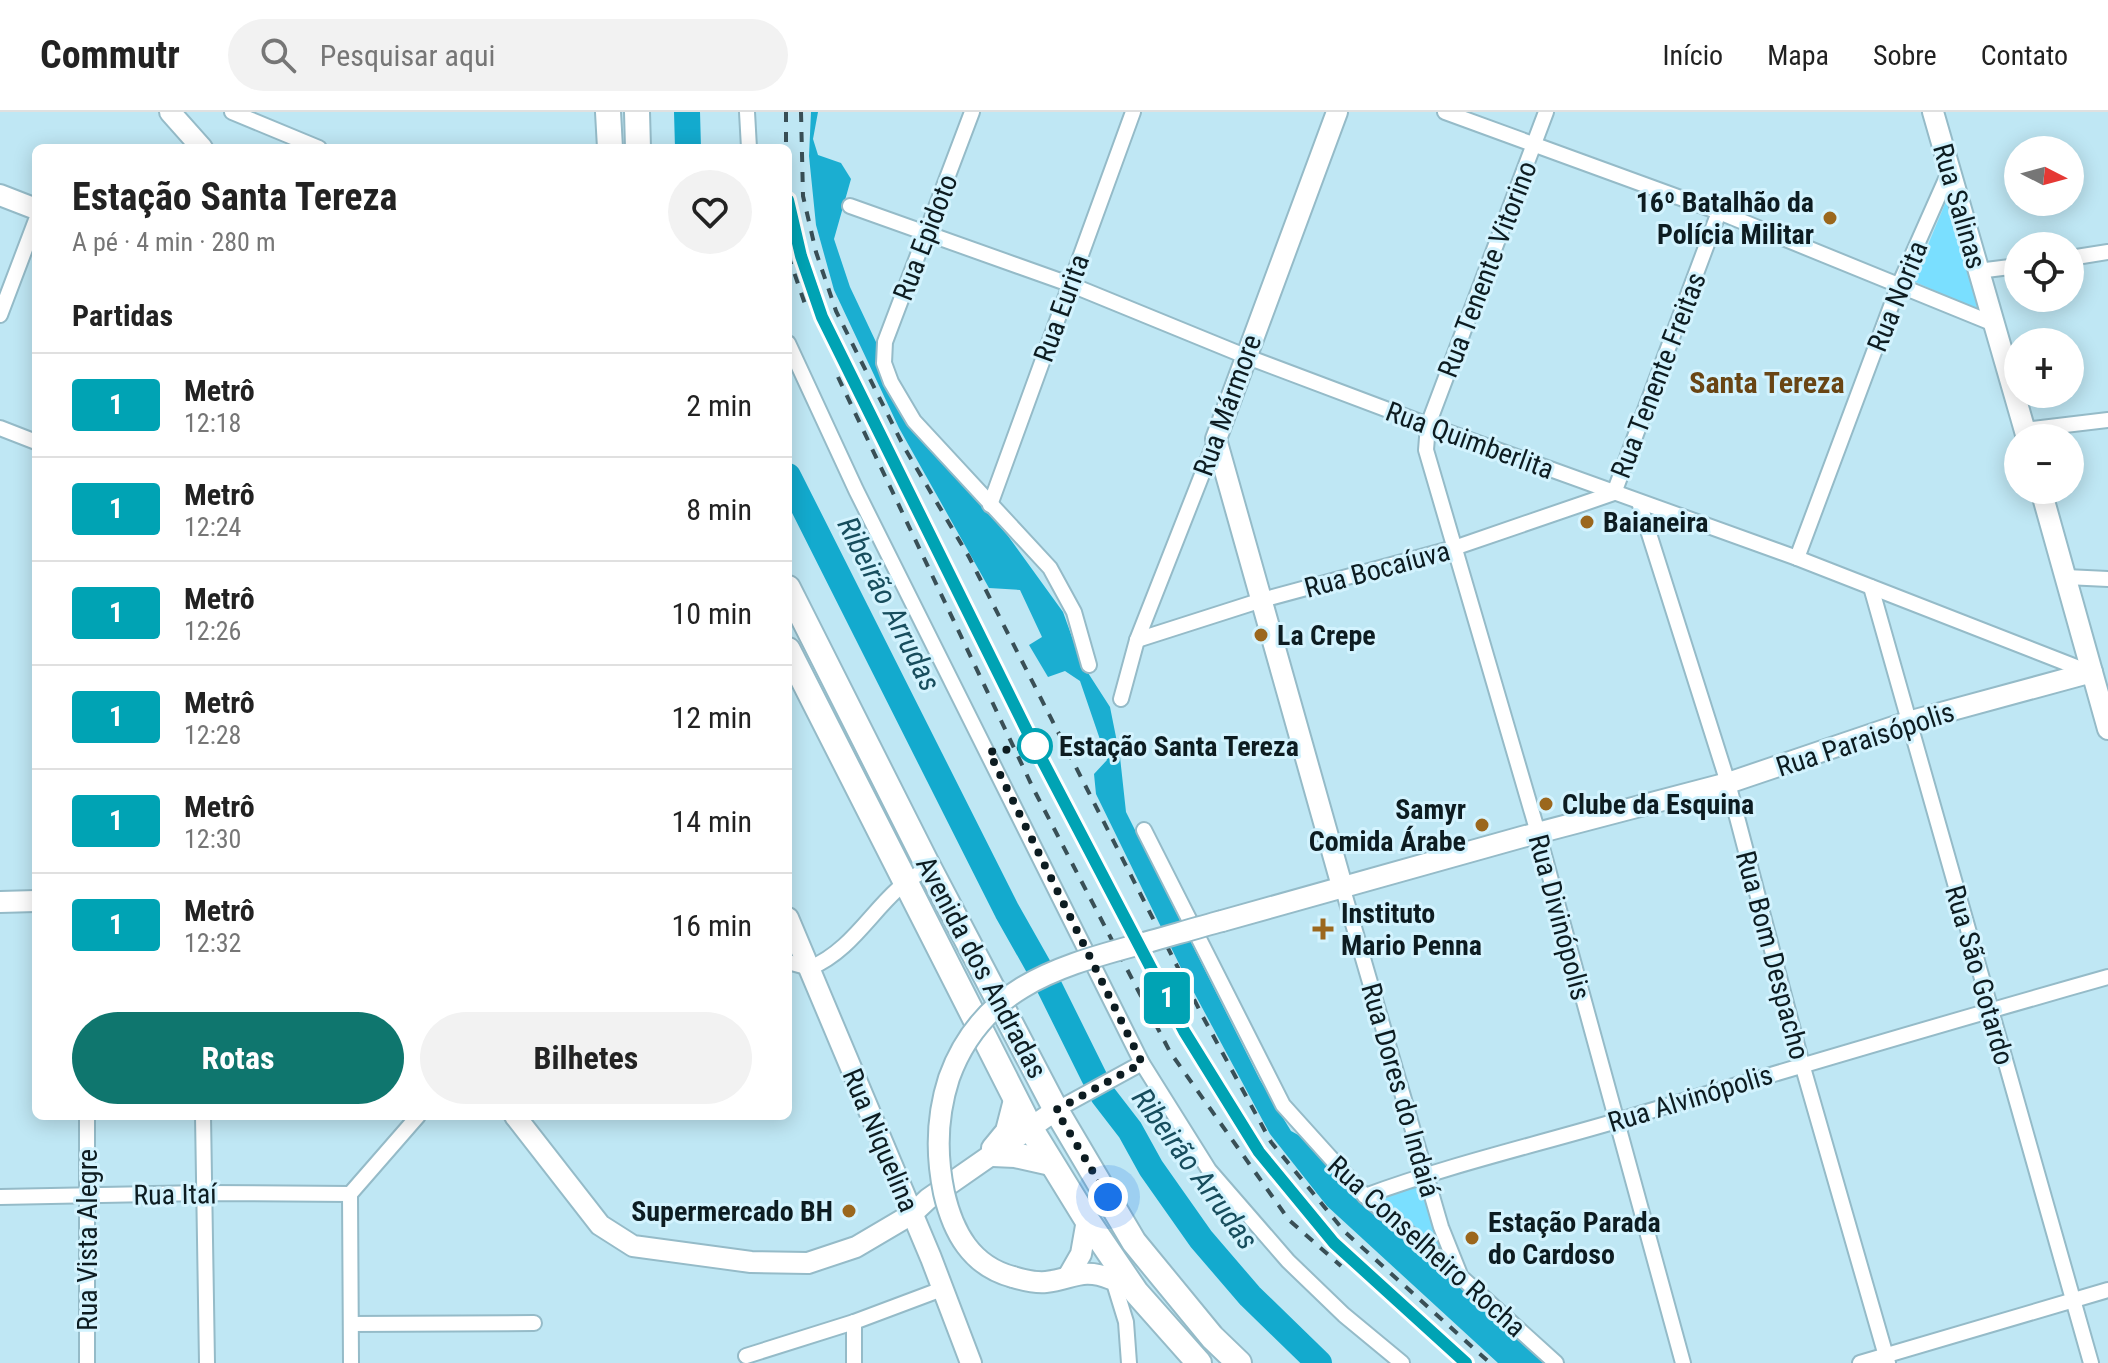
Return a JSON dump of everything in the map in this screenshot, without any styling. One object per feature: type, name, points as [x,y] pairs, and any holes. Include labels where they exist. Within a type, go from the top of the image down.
[{"type":"main road","points":[[608,112],[610,144]]},
{"type":"main road","points":[[637,112],[638,144]]},
{"type":"main road","name":"Avenida dos Andradas","points":[[792,596],[1056,1110],[1134,1242],[1212,1337],[1239,1363]]},
{"type":"main road","name":"Avenida dos Andradas","points":[[792,658],[1031,1129],[1136,1292],[1199,1363]]},
{"type":"main road","points":[[988,1158],[1015,1155],[1051,1163]]},
{"type":"main road","points":[[1111,1279],[1136,1292]]},
{"type":"street","points":[[232,112],[309,144]]},
{"type":"street","points":[[747,112],[749,144]]},
{"type":"street","name":"Rua Epidoto","points":[[972,112],[885,342],[884,363],[891,382],[914,421],[990,505]]},
{"type":"street","name":"Rua Eurita","points":[[990,505],[1133,112]]},
{"type":"street","name":"Rua Mármore","points":[[1121,699],[1137,640],[1216,439],[1337,112]]},
{"type":"street","points":[[1445,112],[1719,212],[1994,324]]},
{"type":"street","name":"Rua Tenente Vitorino","points":[[1428,425],[1546,112]]},
{"type":"street","name":"Rua Salinas","points":[[1933,112],[2023,424]]},
{"type":"street","points":[[172,113],[199,144]]},
{"type":"street","name":"Rua Norita","points":[[1797,558],[1899,285],[1950,170]]},
{"type":"street","points":[[0,195],[32,207]]},
{"type":"street","name":"Rua Quimberlita","points":[[850,206],[1069,284],[1245,356],[1797,558],[2091,672]]},
{"type":"street","name":"Rua Tenente Freitas","points":[[1614,493],[1719,212]]},
{"type":"street","points":[[0,315],[32,231]]},
{"type":"street","points":[[2084,256],[2108,252]]},
{"type":"street","points":[[1978,271],[2004,268]]},
{"type":"street","points":[[792,352],[856,490],[1142,1063],[1209,1170],[1288,1261],[1344,1315],[1402,1363]]},
{"type":"street","points":[[2084,424],[2108,420]]},
{"type":"street","name":"Rua Divinópolis","points":[[1428,425],[1426,450],[1538,833],[1683,1363]]},
{"type":"street","points":[[0,428],[32,440]]},
{"type":"street","name":"Rua Dores do Indaiá","points":[[1216,439],[1425,1174],[1461,1277]]},
{"type":"street","name":"Rua Bocaíuva","points":[[1137,640],[1262,600],[1454,548],[1614,493]]},
{"type":"street","name":"Rua Bom Despacho","points":[[1639,502],[1728,783],[1802,1064],[1887,1359]]},
{"type":"street","points":[[2045,504],[2108,729]]},
{"type":"street","points":[[990,505],[1050,568],[1074,612],[1089,665]]},
{"type":"street","points":[[2066,577],[2108,579]]},
{"type":"street","name":"Rua São Gotardo","points":[[1871,587],[2091,1363]]},
{"type":"street","name":"Rua Paraisópolis","points":[[1069,1275],[1043,1282],[992,1270],[962,1242],[951,1220],[940,1175],[942,1105],[962,1046],[994,1008],[1032,980],[1096,956],[1342,886],[1728,783],[1908,722],[2091,672]]},
{"type":"street","name":"Rua Conselheiro Rocha","points":[[1144,830],[1283,1105],[1365,1196],[1556,1363]]},
{"type":"street","points":[[792,963],[810,968],[837,954],[905,882],[930,868]]},
{"type":"street","points":[[0,902],[32,901]]},
{"type":"street","name":"Rua Niquelina","points":[[792,927],[971,1363]]},
{"type":"street","name":"Rua Alvinópolis","points":[[1365,1196],[1425,1174],[2108,977]]},
{"type":"street","points":[[518,1120],[600,1225],[633,1246],[751,1262],[808,1263],[856,1247],[912,1214],[1056,1110],[1142,1063]]},
{"type":"street","points":[[988,1158],[1006,1131],[1015,1096]]},
{"type":"street","name":"Rua Vista Alegre","points":[[87,1120],[87,1363]]},
{"type":"street","points":[[203,1120],[207,1363]]},
{"type":"street","points":[[351,1363],[350,1194],[415,1120]]},
{"type":"street","name":"Rua Itaí","points":[[0,1197],[350,1194]]},
{"type":"street","points":[[1069,1275],[1081,1254],[1087,1220]]},
{"type":"street","points":[[1106,1249],[1111,1279],[1126,1322],[1129,1363]]},
{"type":"street","points":[[1069,1275],[1092,1273],[1111,1279]]},
{"type":"street","points":[[746,1356],[854,1322],[942,1289]]},
{"type":"street","points":[[1860,1363],[1887,1359],[2108,1290]]},
{"type":"street","points":[[854,1322],[854,1363]]},
{"type":"street","points":[[351,1324],[534,1323]]},
{"type":"shaded area","points":[[811,112],[818,112],[813,139],[818,155],[841,163],[851,179],[834,239],[850,287],[876,342],[880,369],[916,428],[1008,536],[1063,612],[1081,662],[1110,707],[1126,812],[1260,1080],[1291,1131],[1302,1137],[1362,1198],[1548,1363],[1498,1363],[1327,1206],[1270,1134],[1183,972],[1096,794],[1094,774],[1107,760],[1080,681],[1065,671],[1048,677],[1029,645],[1042,637],[1020,590],[989,588],[899,428],[834,290],[816,225],[809,156]]},
{"type":"shaded area","points":[[1947,199],[1978,310],[1913,281]]},
{"type":"shaded area","points":[[1420,1180],[1453,1267],[1374,1196]]},
{"type":"waterway","name":"Ribeirão Arrudas","points":[[687,112],[688,144]]},
{"type":"waterway","name":"Ribeirão Arrudas","points":[[792,484],[1103,1095],[1130,1130],[1151,1168],[1201,1239],[1250,1296],[1319,1363]]},
{"type":"railway","points":[[786,112],[786,144]]},
{"type":"railway","points":[[801,112],[803,196],[816,252],[836,311],[904,447],[969,557],[1203,1017],[1271,1142],[1345,1232],[1490,1363]]},
{"type":"railway","points":[[792,217],[801,256],[822,317],[1029,735],[1184,1031],[1259,1152],[1334,1243],[1466,1363]]},
{"type":"railway","points":[[792,267],[805,304]]},
{"type":"railway","points":[[838,377],[1034,790],[1170,1052],[1289,1220],[1341,1266]]},
{"type":"metro line","name":"1","points":[[792,217],[801,256],[822,317],[1029,735],[1184,1031],[1259,1152],[1334,1243],[1466,1363]]},
{"type":"place","name":"16º Batalhão da Polícia Militar","points":[[1830,218]]},
{"type":"place","name":"Baianeira","points":[[1587,522]]},
{"type":"place","name":"La Crepe","points":[[1261,635]]},
{"type":"place","name":"Estação Santa Tereza","points":[[1035,746]]},
{"type":"place","name":"Clube da Esquina","points":[[1546,804]]},
{"type":"place","name":"Samyr Comida Árabe","points":[[1482,825]]},
{"type":"place","name":"Instituto Mario Penna","points":[[1323,929]]},
{"type":"place","name":"Supermercado BH","points":[[849,1211]]},
{"type":"place","name":"Estação Parada do Cardoso","points":[[1472,1238]]},
{"type":"district","name":"Santa Tereza","points":[[1767,383]]},
{"type":"route","points":[[1035,746],[989,752],[1142,1063],[1056,1110],[1108,1197]]}]
